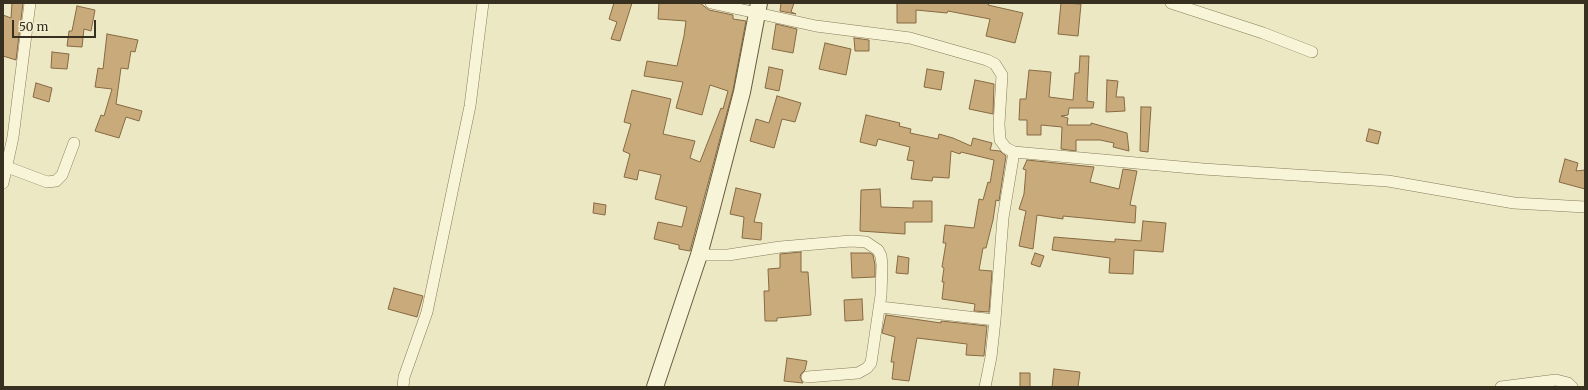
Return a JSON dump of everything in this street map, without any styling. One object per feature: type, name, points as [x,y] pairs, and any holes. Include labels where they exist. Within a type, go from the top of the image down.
[{"type":"street","points":[[3,183],[18,104],[30,3]]},
{"type":"street","points":[[403,387],[404,377],[427,312],[470,106],[483,3]]},
{"type":"street","points":[[711,3],[758,8],[816,26],[910,38],[988,60],[995,64],[1002,75],[999,124],[1000,140],[1006,148],[1014,152],[1203,169],[1388,181],[1514,203],[1585,207]]},
{"type":"street","points":[[1171,3],[1263,33],[1312,52]]},
{"type":"street","points":[[655,387],[699,255],[742,92],[758,8]]},
{"type":"street","points":[[7,167],[47,182],[56,181],[62,175],[74,144]]},
{"type":"street","points":[[985,387],[991,357],[995,320],[1003,218],[1014,152]]},
{"type":"street","points":[[699,255],[728,255],[780,247],[851,241],[866,242],[878,250],[881,256],[880,307],[871,363],[867,368],[858,373],[807,377]]},
{"type":"street","points":[[880,307],[995,320]]},
{"type":"street","points":[[1501,387],[1556,380],[1568,383],[1572,387]]},
{"type":"building","points":[[12,3],[23,3],[16,60],[3,56],[3,15],[11,18]]},
{"type":"building","points":[[614,3],[632,3],[620,41],[611,39],[617,22],[609,19]]},
{"type":"building","points":[[659,3],[700,3],[709,10],[733,15],[733,19],[746,21],[733,90],[690,251],[679,249],[679,245],[654,239],[658,222],[682,227],[687,207],[655,199],[661,175],[639,170],[637,180],[624,177],[630,154],[623,151],[631,124],[624,122],[632,90],[671,99],[663,134],[695,141],[690,158],[700,162],[721,108],[723,109],[728,91],[710,85],[702,115],[676,108],[683,82],[644,76],[647,61],[677,66],[684,36],[686,21],[658,19]]},
{"type":"building","points":[[781,3],[794,3],[791,12],[796,14],[780,11]]},
{"type":"building","points":[[897,3],[989,3],[988,5],[1023,13],[1015,43],[986,36],[990,19],[948,11],[947,13],[916,10],[916,23],[897,23]]},
{"type":"building","points":[[1061,3],[1081,4],[1078,36],[1058,34]]},
{"type":"building","points":[[77,6],[95,10],[91,31],[84,29],[82,47],[67,46],[69,31],[72,31]]},
{"type":"building","points":[[776,24],[797,29],[793,53],[772,49]]},
{"type":"building","points":[[107,34],[138,40],[135,52],[131,51],[128,69],[121,68],[116,104],[142,111],[139,121],[126,117],[119,138],[95,131],[101,115],[104,116],[112,89],[95,87],[98,68],[103,69]]},
{"type":"building","points":[[854,38],[869,40],[869,51],[855,51]]},
{"type":"building","points":[[825,43],[851,49],[846,75],[819,69]]},
{"type":"building","points":[[52,52],[69,54],[67,69],[51,68]]},
{"type":"building","points":[[1080,56],[1089,56],[1087,101],[1094,102],[1093,108],[1069,108],[1068,115],[1061,116],[1068,118],[1067,125],[1091,125],[1091,123],[1127,133],[1129,151],[1113,147],[1114,143],[1100,140],[1076,140],[1076,151],[1061,149],[1062,127],[1041,125],[1041,135],[1027,135],[1027,120],[1019,120],[1020,99],[1026,99],[1029,70],[1051,72],[1049,97],[1073,100],[1075,73],[1079,73]]},
{"type":"building","points":[[769,67],[783,70],[779,91],[765,88]]},
{"type":"building","points":[[927,69],[944,72],[941,90],[924,87]]},
{"type":"building","points":[[975,80],[994,84],[993,114],[969,109]]},
{"type":"building","points":[[1107,80],[1118,81],[1116,97],[1124,97],[1125,111],[1106,112]]},
{"type":"building","points":[[36,83],[52,88],[49,102],[33,97]]},
{"type":"building","points":[[777,96],[801,103],[795,122],[782,119],[774,148],[750,141],[756,119],[769,123]]},
{"type":"building","points":[[1141,107],[1151,107],[1148,152],[1140,151]]},
{"type":"building","points":[[866,115],[900,123],[899,126],[911,129],[910,133],[938,139],[939,134],[971,146],[973,138],[992,143],[990,150],[1000,151],[1006,156],[999,201],[996,200],[993,220],[986,248],[983,248],[979,270],[992,271],[989,312],[974,311],[975,304],[942,299],[944,268],[942,267],[946,243],[943,243],[945,225],[974,228],[979,199],[983,200],[988,182],[990,183],[994,160],[951,151],[949,178],[933,177],[932,181],[911,179],[914,161],[907,160],[910,147],[878,139],[876,146],[860,142]]},
{"type":"building","points":[[1369,129],[1381,132],[1378,144],[1366,141]]},
{"type":"building","points":[[1565,159],[1578,163],[1576,171],[1585,170],[1585,189],[1559,182]]},
{"type":"building","points":[[1027,160],[1094,167],[1090,182],[1119,189],[1123,169],[1137,171],[1130,205],[1136,206],[1135,223],[1063,216],[1063,219],[1037,215],[1033,249],[1019,246],[1026,211],[1019,209],[1024,194],[1026,170],[1023,169]]},
{"type":"building","points":[[736,188],[761,194],[754,222],[762,223],[761,240],[742,238],[744,217],[730,214]]},
{"type":"building","points":[[880,189],[881,207],[913,208],[913,201],[932,201],[932,222],[905,222],[905,234],[860,231],[861,190]]},
{"type":"building","points":[[594,203],[606,205],[605,215],[593,213]]},
{"type":"building","points":[[1143,221],[1166,223],[1163,252],[1134,250],[1133,274],[1109,273],[1110,258],[1052,250],[1054,237],[1115,242],[1115,239],[1141,241]]},
{"type":"building","points":[[801,252],[801,272],[808,272],[811,315],[777,318],[777,321],[765,321],[764,291],[769,291],[768,269],[780,268],[780,254]]},
{"type":"building","points":[[851,253],[870,253],[873,255],[875,277],[852,278]]},
{"type":"building","points":[[1035,253],[1044,256],[1040,267],[1031,264]]},
{"type":"building","points":[[898,256],[909,258],[908,274],[896,273]]},
{"type":"building","points":[[394,288],[423,296],[417,317],[388,309]]},
{"type":"building","points":[[862,299],[863,320],[845,321],[844,300]]},
{"type":"building","points":[[886,315],[941,323],[941,321],[987,326],[984,356],[966,355],[967,344],[917,338],[909,381],[892,379],[894,362],[891,362],[895,337],[882,333]]},
{"type":"building","points":[[787,358],[807,361],[805,370],[800,377],[803,383],[784,381]]},
{"type":"building","points":[[1054,369],[1080,372],[1078,387],[1052,387]]},
{"type":"building","points":[[1020,373],[1030,373],[1030,387],[1020,387]]}]
